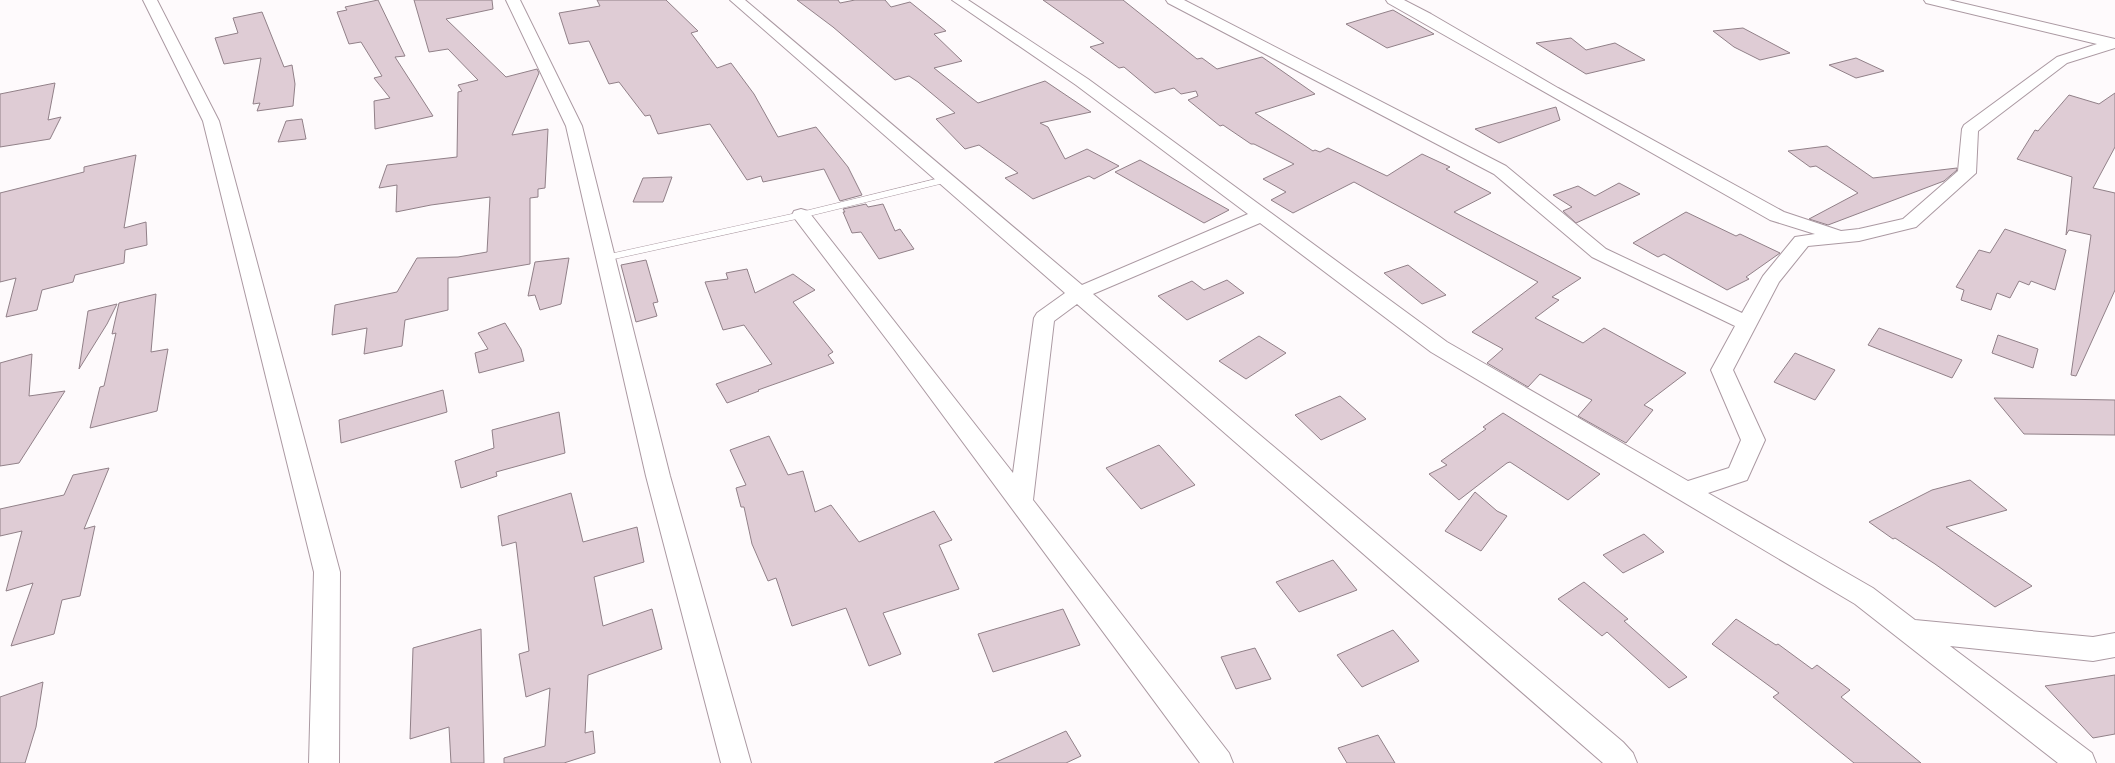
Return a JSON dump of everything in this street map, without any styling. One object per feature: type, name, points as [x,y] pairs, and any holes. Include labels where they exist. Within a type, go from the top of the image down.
[{"type":"street","points":[[150,0],[212,121],[327,572],[324,763]]},
{"type":"street","points":[[513,0],[574,126],[658,476],[736,763]]},
{"type":"street","points":[[737,0],[944,180],[1612,752],[1622,763]]},
{"type":"street","points":[[959,0],[1082,82],[1439,346],[1864,596],[2081,763]]},
{"type":"street","points":[[1173,0],[1500,170],[1599,253],[1747,324]]},
{"type":"street","points":[[1392,0],[1426,17],[1552,91],[1777,216],[1842,237]]},
{"type":"street","points":[[1931,0],[2114,43]]},
{"type":"street","points":[[1686,491],[1740,474],[1753,440],[1722,370],[1770,280],[1802,241],[1859,235],[1909,223],[1968,173],[1970,129],[2062,60],[2114,43]]},
{"type":"street","points":[[801,215],[902,344],[1218,763]]},
{"type":"street","points":[[1021,502],[1044,318],[1077,294],[1262,215]]},
{"type":"street","points":[[1910,631],[2093,648],[2115,645]]},
{"type":"lane","points":[[605,258],[801,215],[944,180]]},
{"type":"building","points":[[378,0],[405,56],[395,57],[433,116],[375,129],[374,101],[390,98],[374,78],[382,76],[361,42],[349,44],[337,12],[347,10],[345,7]]},
{"type":"building","points":[[414,0],[492,0],[493,9],[446,19],[506,77],[537,69],[539,73],[512,135],[548,129],[545,188],[538,189],[538,197],[530,198],[530,264],[448,278],[448,310],[405,320],[402,346],[364,354],[367,328],[332,335],[335,305],[397,292],[417,258],[458,257],[487,252],[490,197],[431,205],[396,212],[397,185],[379,188],[387,165],[457,157],[458,92],[462,91],[458,85],[478,80],[448,49],[429,52]]},
{"type":"building","points":[[597,0],[666,0],[698,31],[691,33],[717,68],[731,63],[754,94],[778,137],[816,127],[848,167],[862,195],[840,201],[824,169],[763,182],[761,176],[747,180],[710,124],[658,134],[650,115],[645,116],[619,82],[609,84],[589,41],[569,44],[559,13],[600,6]]},
{"type":"building","points":[[797,0],[838,0],[840,3],[855,0],[885,0],[891,7],[910,2],[946,31],[934,34],[962,61],[934,68],[978,103],[1045,81],[1091,112],[1040,123],[1048,127],[1065,159],[1087,149],[1119,166],[1094,179],[1089,176],[1033,199],[1005,178],[1018,173],[979,145],[965,149],[936,119],[955,113],[909,76],[895,80],[833,27]]},
{"type":"building","points":[[1043,0],[1123,0],[1197,59],[1202,58],[1217,69],[1262,57],[1315,94],[1255,113],[1313,151],[1315,150],[1320,152],[1328,148],[1387,176],[1422,154],[1450,167],[1446,169],[1491,193],[1454,212],[1581,278],[1552,297],[1559,300],[1535,318],[1583,343],[1604,328],[1686,373],[1644,405],[1653,410],[1626,443],[1578,416],[1592,400],[1540,374],[1528,387],[1487,363],[1503,349],[1472,332],[1538,282],[1354,182],[1293,213],[1271,200],[1286,192],[1263,179],[1294,164],[1254,144],[1251,144],[1223,125],[1220,126],[1188,100],[1198,96],[1196,91],[1181,94],[1174,88],[1155,93],[1124,67],[1119,68],[1090,47],[1104,43]]},
{"type":"building","points":[[1393,10],[1434,34],[1387,48],[1346,24]]},
{"type":"building","points":[[262,12],[284,67],[292,65],[295,84],[293,106],[257,111],[260,103],[253,104],[261,58],[224,64],[215,38],[238,33],[233,18]]},
{"type":"building","points":[[1743,28],[1790,53],[1760,60],[1734,47],[1713,31]]},
{"type":"building","points":[[1571,38],[1586,50],[1615,43],[1645,60],[1586,74],[1536,43]]},
{"type":"building","points":[[1856,58],[1884,71],[1856,78],[1829,65]]},
{"type":"building","points":[[55,83],[48,120],[61,117],[50,139],[0,147],[0,94]]},
{"type":"building","points":[[2115,93],[2115,147],[2093,188],[2115,193],[2115,290],[2076,376],[2071,375],[2091,235],[2069,230],[2066,235],[2072,177],[2017,159],[2035,130],[2038,131],[2069,95],[2099,104]]},
{"type":"building","points":[[1556,107],[1560,120],[1499,143],[1475,129]]},
{"type":"building","points":[[302,119],[306,139],[278,142],[286,121]]},
{"type":"building","points":[[1827,146],[1873,178],[1957,168],[1957,170],[1944,181],[1828,225],[1809,219],[1858,193],[1816,166],[1810,167],[1788,151]]},
{"type":"building","points":[[136,155],[124,228],[146,222],[147,245],[125,250],[124,263],[75,275],[73,282],[42,290],[37,310],[6,317],[16,278],[0,282],[0,193],[84,172],[84,167]]},
{"type":"building","points":[[1140,160],[1229,210],[1204,223],[1115,172]]},
{"type":"building","points":[[672,177],[663,202],[633,202],[643,178]]},
{"type":"building","points":[[1619,183],[1640,194],[1576,223],[1563,211],[1572,207],[1553,195],[1578,186],[1595,196]]},
{"type":"building","points":[[866,204],[868,207],[883,204],[895,231],[900,229],[914,249],[879,259],[861,232],[852,233],[843,212],[845,212],[843,209]]},
{"type":"building","points":[[1686,212],[1736,236],[1740,234],[1780,253],[1746,277],[1749,279],[1727,290],[1664,254],[1658,257],[1633,243]]},
{"type":"building","points":[[2005,229],[2066,250],[2055,290],[2031,281],[2029,285],[2019,281],[2010,298],[1997,293],[1991,310],[1961,300],[1964,290],[1956,287],[1979,250],[1990,253]]},
{"type":"building","points":[[569,258],[561,304],[540,310],[535,295],[528,296],[535,262]]},
{"type":"building","points":[[646,260],[658,302],[653,303],[657,316],[636,322],[621,265]]},
{"type":"building","points":[[1408,265],[1446,295],[1422,304],[1384,273]]},
{"type":"building","points":[[747,269],[755,293],[793,274],[815,290],[793,302],[833,352],[828,355],[834,363],[758,390],[759,391],[727,403],[716,384],[772,364],[744,325],[723,330],[705,282],[728,279],[726,273]]},
{"type":"building","points":[[1227,280],[1244,293],[1187,320],[1158,296],[1192,281],[1204,290]]},
{"type":"building","points":[[156,294],[151,352],[168,349],[157,411],[90,428],[100,387],[104,386],[116,333],[112,334],[119,303]]},
{"type":"building","points":[[117,304],[107,324],[79,369],[88,311]]},
{"type":"building","points":[[505,323],[521,349],[524,361],[479,373],[475,353],[488,349],[478,333]]},
{"type":"building","points":[[1879,328],[1962,360],[1952,378],[1868,345]]},
{"type":"building","points":[[1998,335],[2038,349],[2033,368],[1992,353]]},
{"type":"building","points":[[1259,336],[1286,353],[1246,379],[1219,361]]},
{"type":"building","points":[[1795,353],[1835,370],[1815,400],[1774,382]]},
{"type":"building","points":[[32,354],[29,396],[65,391],[19,463],[0,466],[0,363]]},
{"type":"building","points":[[443,390],[447,412],[341,443],[339,420]]},
{"type":"building","points":[[1340,396],[1366,419],[1321,440],[1295,415]]},
{"type":"building","points":[[1994,398],[2115,400],[2115,435],[2024,434]]},
{"type":"building","points":[[559,412],[565,453],[496,472],[497,476],[461,488],[455,461],[494,448],[492,430]]},
{"type":"building","points":[[1503,413],[1600,474],[1568,500],[1510,462],[1459,500],[1429,474],[1447,465],[1441,461],[1486,429],[1483,427]]},
{"type":"building","points":[[769,436],[788,475],[803,471],[815,512],[831,505],[859,542],[934,511],[952,540],[939,545],[959,589],[883,613],[901,654],[869,666],[846,608],[792,626],[776,578],[768,581],[752,544],[744,507],[741,507],[736,488],[746,485],[730,450]]},
{"type":"building","points":[[1159,445],[1195,485],[1141,509],[1106,468]]},
{"type":"building","points":[[109,468],[84,529],[95,526],[80,596],[62,600],[54,634],[11,646],[33,583],[6,591],[22,531],[0,536],[0,509],[64,495],[73,475]]},
{"type":"building","points":[[1970,480],[2007,510],[1946,527],[2032,586],[1995,607],[1935,564],[1895,538],[1893,539],[1869,522],[1932,490]]},
{"type":"building","points":[[1475,492],[1497,511],[1507,516],[1481,551],[1445,531]]},
{"type":"building","points":[[571,493],[583,542],[637,527],[644,562],[594,577],[603,626],[652,609],[662,649],[588,675],[585,733],[593,731],[595,753],[564,763],[504,763],[504,758],[545,746],[550,688],[526,697],[519,654],[529,651],[516,542],[502,546],[498,516]]},
{"type":"building","points":[[1644,534],[1664,552],[1623,573],[1603,555]]},
{"type":"building","points":[[1333,560],[1357,590],[1299,612],[1276,582]]},
{"type":"building","points":[[1584,582],[1628,619],[1624,621],[1687,677],[1669,688],[1607,632],[1602,636],[1558,599]]},
{"type":"building","points":[[1063,609],[1080,645],[993,672],[978,634]]},
{"type":"building","points":[[1736,619],[1776,645],[1778,644],[1812,669],[1817,665],[1850,690],[1841,697],[1921,763],[1854,763],[1773,697],[1779,693],[1712,644]]},
{"type":"building","points":[[481,629],[484,763],[451,763],[449,727],[410,739],[413,648]]},
{"type":"building","points":[[1393,630],[1419,661],[1362,687],[1337,655]]},
{"type":"building","points":[[1255,648],[1271,679],[1236,689],[1221,657]]},
{"type":"building","points":[[2115,675],[2115,734],[2093,738],[2045,686]]},
{"type":"building","points":[[43,682],[36,727],[25,763],[0,763],[0,697]]},
{"type":"building","points":[[1066,731],[1081,756],[1066,763],[994,763]]},
{"type":"building","points":[[1378,735],[1395,763],[1347,763],[1338,748]]}]
